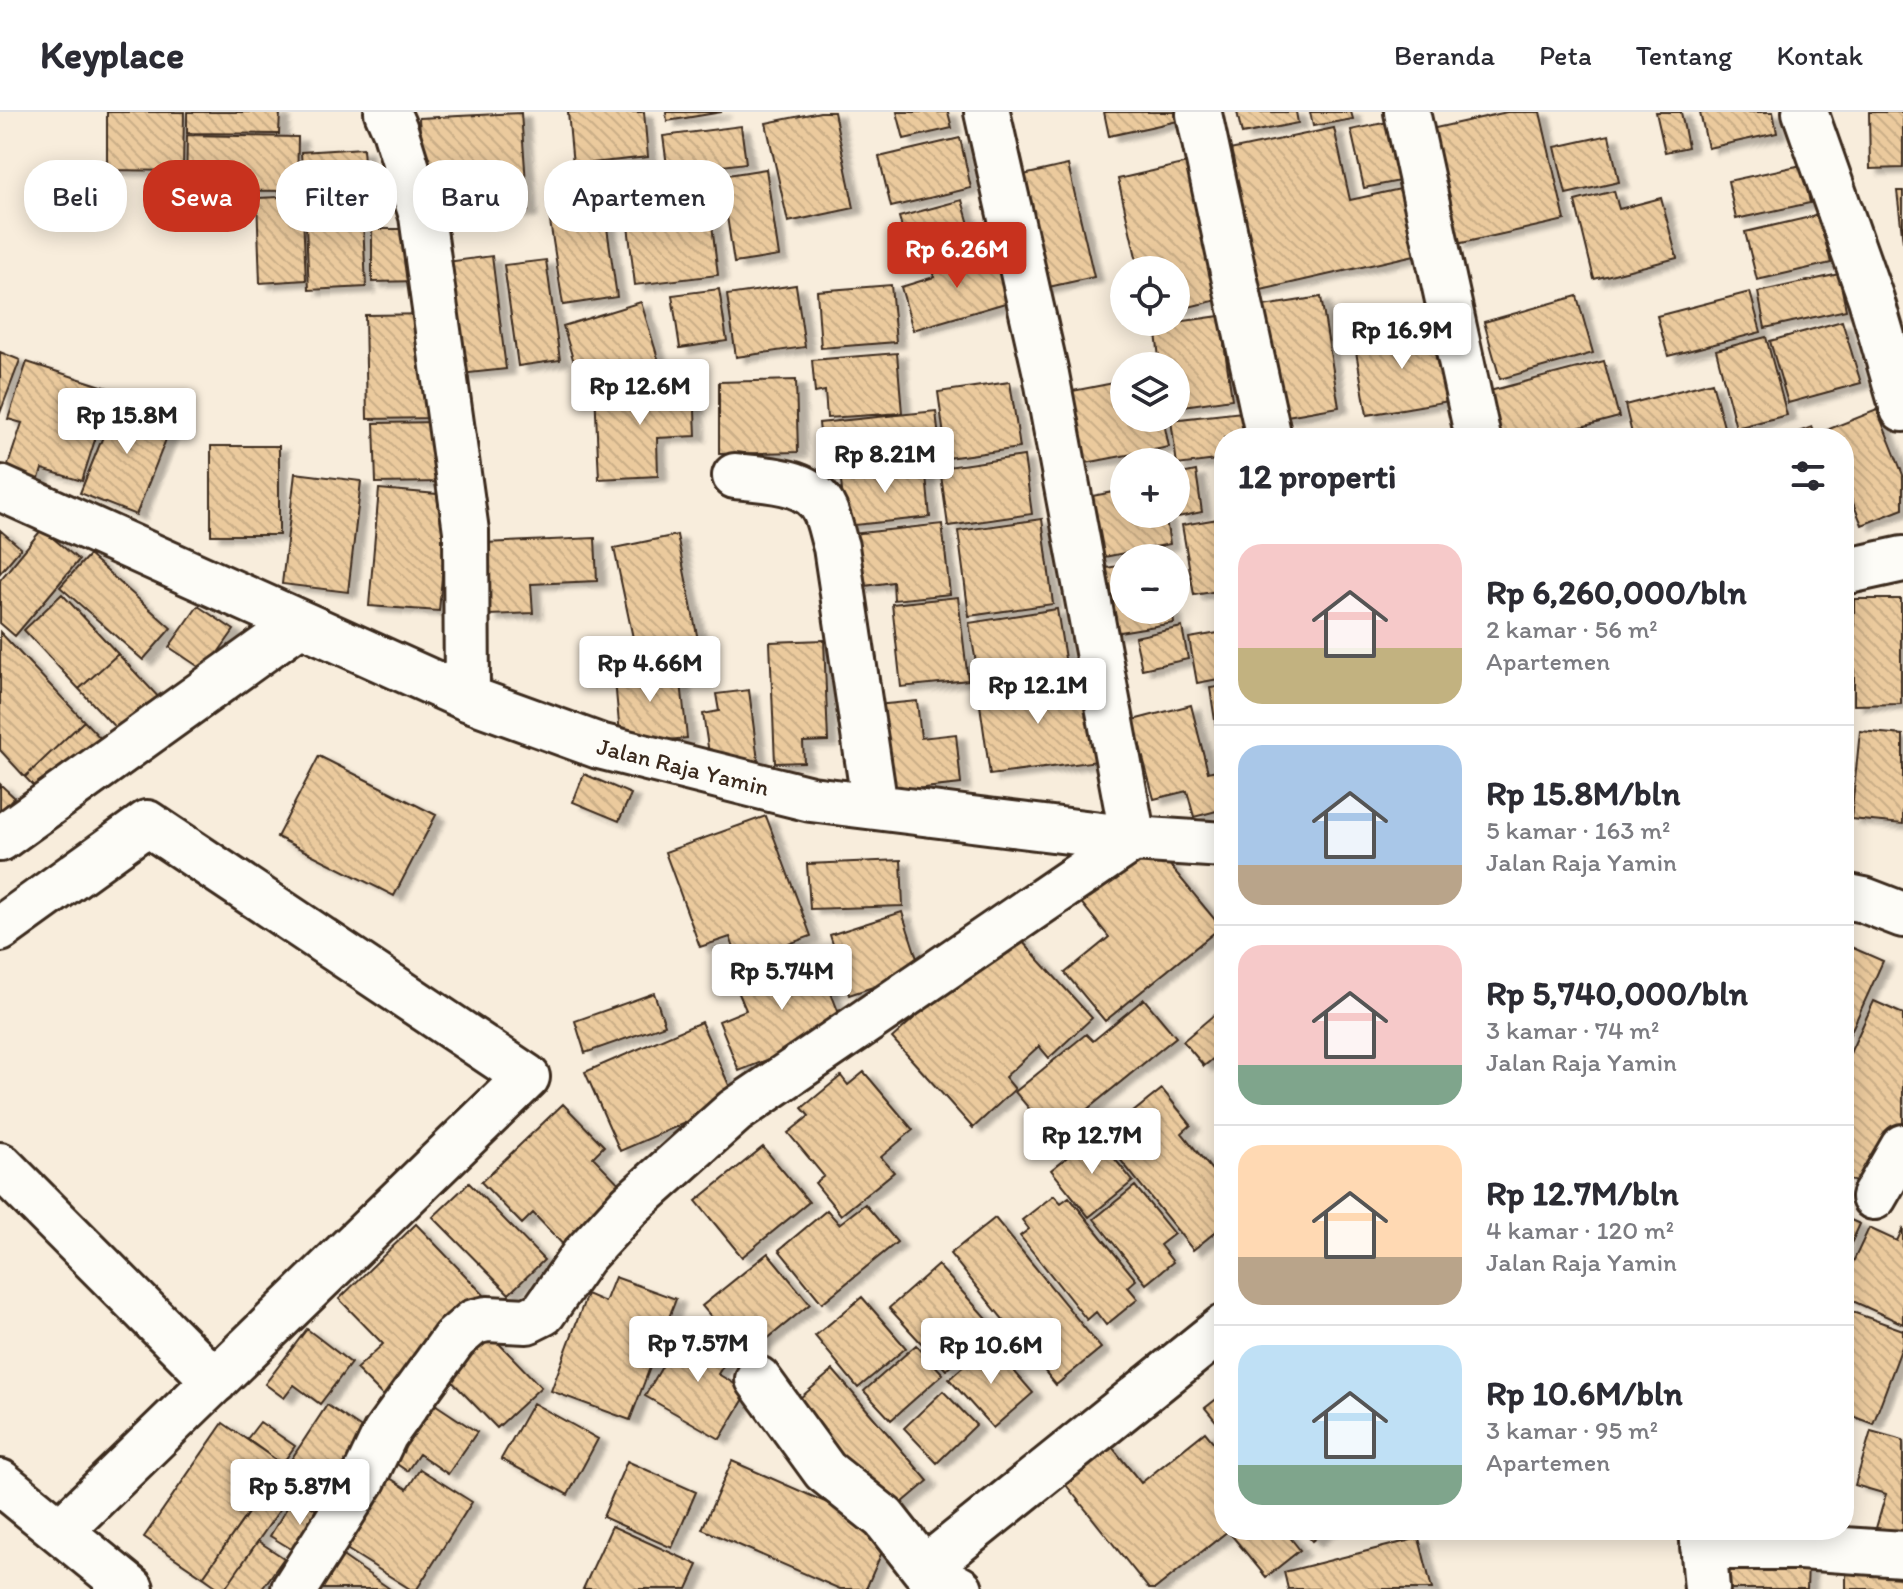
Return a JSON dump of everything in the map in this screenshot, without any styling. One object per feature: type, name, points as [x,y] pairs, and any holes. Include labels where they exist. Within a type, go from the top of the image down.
[{"type":"street","points":[[387,112],[422,216],[464,516],[467,698]]},
{"type":"street","points":[[294,1589],[363,1480],[385,1434],[454,1339],[474,1322],[487,1319],[527,1321],[543,1313],[583,1256],[630,1205],[735,1111],[1133,839],[1046,374],[987,112]]},
{"type":"street","points":[[1407,112],[1476,428]]},
{"type":"street","points":[[1805,112],[1887,297],[1903,409]]},
{"type":"street","points":[[1199,114],[1267,428]]},
{"type":"street","points":[[735,476],[792,483],[808,491],[824,508],[836,547],[875,807]]},
{"type":"street","name":"Jalan Raja Yamin","points":[[0,488],[467,698],[599,746],[811,799],[1133,839],[1214,844]]},
{"type":"street","points":[[1854,570],[1903,559]]},
{"type":"street","points":[[0,839],[299,624]]},
{"type":"street","points":[[0,929],[147,823],[527,1077],[60,1531]]},
{"type":"street","points":[[1854,898],[1903,915]]},
{"type":"street","points":[[1874,1197],[1903,1147]]},
{"type":"street","points":[[1,1167],[215,1381]]},
{"type":"street","points":[[758,1379],[825,1471],[884,1518],[942,1579],[1214,1336]]},
{"type":"street","points":[[0,1482],[131,1589]]},
{"type":"street","points":[[1704,1555],[1800,1547],[1903,1554]]},
{"type":"building","points":[[107,112],[184,112],[183,160],[143,160],[143,170],[127,170],[127,160],[107,160]]},
{"type":"building","points":[[187,112],[280,112],[279,134],[187,133]]},
{"type":"building","points":[[568,112],[644,112],[648,157],[573,160]]},
{"type":"building","points":[[666,112],[722,112],[667,121]]},
{"type":"building","points":[[834,112],[854,208],[788,222],[766,123]]},
{"type":"building","points":[[897,112],[948,112],[952,128],[904,139]]},
{"type":"building","points":[[1104,112],[1175,112],[1178,121],[1109,136]]},
{"type":"building","points":[[1237,112],[1296,112],[1298,123],[1242,134]]},
{"type":"building","points":[[1310,112],[1351,112],[1353,119],[1313,126]]},
{"type":"building","points":[[1507,112],[1540,112],[1565,220],[1457,244],[1431,129]]},
{"type":"building","points":[[1656,112],[1681,112],[1688,147],[1665,152]]},
{"type":"building","points":[[1700,112],[1773,112],[1777,133],[1708,148]]},
{"type":"building","points":[[1869,112],[1903,112],[1903,168],[1870,169]]},
{"type":"building","points":[[521,113],[524,160],[422,160],[419,118]]},
{"type":"building","points":[[1397,120],[1410,179],[1364,188],[1351,130]]},
{"type":"building","points":[[741,126],[746,163],[734,165],[734,160],[666,160],[663,136]]},
{"type":"building","points":[[1334,128],[1350,200],[1405,188],[1419,254],[1252,292],[1220,152]]},
{"type":"building","points":[[187,135],[298,137],[298,160],[276,160],[276,191],[260,191],[260,160],[187,160]]},
{"type":"building","points":[[1609,135],[1619,182],[1566,194],[1555,147]]},
{"type":"building","points":[[960,138],[971,188],[891,207],[879,157]]},
{"type":"building","points":[[363,148],[364,160],[301,160],[301,152]]},
{"type":"building","points":[[1200,160],[1230,297],[1190,307],[1190,256],[1136,256],[1118,179]]},
{"type":"building","points":[[1068,165],[1094,277],[1035,290],[1010,178]]},
{"type":"building","points":[[1802,165],[1810,203],[1736,219],[1728,181]]},
{"type":"building","points":[[766,169],[779,256],[734,263],[729,232],[734,232],[734,174]]},
{"type":"building","points":[[1614,191],[1619,209],[1661,198],[1677,258],[1594,279],[1575,201]]},
{"type":"building","points":[[1897,191],[1903,191],[1903,242]]},
{"type":"building","points":[[276,197],[276,232],[304,232],[306,280],[260,283],[260,198]]},
{"type":"building","points":[[962,200],[975,245],[912,263],[899,217]]},
{"type":"building","points":[[1819,215],[1831,263],[1757,280],[1745,232]]},
{"type":"building","points":[[413,229],[413,232],[419,232],[419,281],[372,282],[372,232]]},
{"type":"building","points":[[306,232],[363,232],[366,287],[309,290]]},
{"type":"building","points":[[552,232],[608,232],[617,297],[563,305]]},
{"type":"building","points":[[629,232],[713,232],[718,275],[635,285]]},
{"type":"building","points":[[997,249],[1012,301],[913,330],[901,287],[934,277],[931,268]]},
{"type":"building","points":[[492,256],[506,369],[460,374],[446,262]]},
{"type":"building","points":[[546,260],[560,360],[518,366],[504,265]]},
{"type":"building","points":[[1839,274],[1846,310],[1765,328],[1758,292]]},
{"type":"building","points":[[796,285],[805,347],[736,357],[727,295]]},
{"type":"building","points":[[891,285],[896,342],[821,348],[817,291]]},
{"type":"building","points":[[719,289],[727,341],[680,348],[672,295]]},
{"type":"building","points":[[1750,292],[1761,332],[1668,356],[1657,316]]},
{"type":"building","points":[[1577,296],[1593,353],[1500,379],[1484,322]]},
{"type":"building","points":[[1321,297],[1339,407],[1281,417],[1263,306]]},
{"type":"building","points":[[641,302],[660,365],[582,389],[563,326]]},
{"type":"building","points":[[434,314],[436,418],[367,419],[365,315]]},
{"type":"building","points":[[1220,316],[1232,399],[1190,405],[1190,352],[1158,352],[1156,336],[1190,336],[1190,320]]},
{"type":"building","points":[[1842,321],[1861,383],[1788,403],[1770,341]]},
{"type":"building","points":[[1437,327],[1449,401],[1367,415],[1354,340]]},
{"type":"building","points":[[1766,337],[1787,415],[1736,428],[1716,350]]},
{"type":"building","points":[[0,352],[20,360],[0,413]]},
{"type":"building","points":[[897,353],[902,413],[827,418],[825,391],[815,393],[812,360]]},
{"type":"building","points":[[1604,361],[1619,417],[1577,428],[1491,428],[1482,393]]},
{"type":"building","points":[[27,362],[111,389],[82,481],[42,469],[37,485],[5,474],[22,423],[8,419]]},
{"type":"building","points":[[796,380],[798,452],[719,454],[719,382]]},
{"type":"building","points":[[1010,382],[1020,448],[947,458],[938,392]]},
{"type":"building","points":[[1712,382],[1724,427],[1631,428],[1625,405]]},
{"type":"building","points":[[1110,384],[1110,432],[1166,432],[1169,447],[1110,448],[1110,458],[1070,466],[1057,394]]},
{"type":"building","points":[[694,385],[696,436],[657,438],[658,476],[599,479],[595,390]]},
{"type":"building","points":[[119,397],[174,419],[136,515],[80,493]]},
{"type":"building","points":[[1877,410],[1903,475],[1903,509],[1862,525],[1854,505],[1854,428],[1832,428]]},
{"type":"building","points":[[936,411],[941,459],[872,466],[872,461],[823,466],[819,423]]},
{"type":"building","points":[[1242,412],[1243,428],[1214,428],[1214,460],[1190,463],[1190,448],[1175,448],[1173,432],[1190,432],[1190,418]]},
{"type":"building","points":[[440,422],[441,482],[376,483],[374,423]]},
{"type":"building","points":[[211,446],[279,446],[279,535],[211,535]]},
{"type":"building","points":[[1024,456],[1032,514],[948,526],[940,468]]},
{"type":"building","points":[[925,465],[930,517],[846,526],[840,473]]},
{"type":"building","points":[[1196,471],[1202,512],[1190,514],[1190,472]]},
{"type":"building","points":[[295,473],[361,481],[348,592],[282,584]]},
{"type":"building","points":[[379,489],[449,495],[439,611],[369,606]]},
{"type":"building","points":[[1110,493],[1110,528],[1167,528],[1170,544],[1110,544],[1110,556],[1084,561],[1071,500]]},
{"type":"building","points":[[1042,519],[1053,604],[969,616],[958,531]]},
{"type":"building","points":[[1214,520],[1214,592],[1194,595],[1190,544],[1185,544],[1183,528]]},
{"type":"building","points":[[942,524],[950,594],[894,600],[893,582],[858,587],[852,534]]},
{"type":"building","points":[[42,529],[79,560],[15,636],[0,623],[0,580]]},
{"type":"building","points":[[0,530],[21,548],[0,573]]},
{"type":"building","points":[[677,535],[699,645],[637,657],[614,548]]},
{"type":"building","points":[[595,538],[597,581],[531,584],[533,613],[489,615],[484,543]]},
{"type":"building","points":[[89,555],[171,628],[143,660],[60,587]]},
{"type":"building","points":[[1110,567],[1110,624],[1168,624],[1101,635],[1089,571]]},
{"type":"building","points":[[62,594],[118,654],[79,689],[24,630]]},
{"type":"building","points":[[958,597],[968,680],[901,687],[892,604]]},
{"type":"building","points":[[1854,599],[1901,599],[1901,704],[1854,705]]},
{"type":"building","points":[[198,606],[234,630],[205,671],[169,647]]},
{"type":"building","points":[[1057,609],[1067,671],[980,685],[969,623]]},
{"type":"building","points":[[1182,627],[1188,659],[1142,669],[1135,637]]},
{"type":"building","points":[[0,632],[84,721],[25,777],[0,750]]},
{"type":"building","points":[[1214,634],[1214,680],[1197,683],[1189,638]]},
{"type":"building","points":[[824,640],[828,741],[803,742],[804,762],[775,763],[770,642]]},
{"type":"building","points":[[118,654],[163,702],[124,737],[79,689]]},
{"type":"building","points":[[679,663],[687,738],[621,745],[614,670]]},
{"type":"building","points":[[1086,676],[1098,761],[990,775],[978,691]]},
{"type":"building","points":[[1214,687],[1214,714],[1210,688]]},
{"type":"building","points":[[749,690],[758,761],[711,767],[703,714],[719,711],[716,694]]},
{"type":"building","points":[[917,701],[921,738],[956,734],[961,784],[886,792],[876,705]]},
{"type":"building","points":[[1191,705],[1208,772],[1214,770],[1214,812],[1194,817],[1187,791],[1154,799],[1133,720]]},
{"type":"building","points":[[84,721],[107,745],[48,801],[25,777]]},
{"type":"building","points":[[1860,731],[1903,735],[1903,824],[1854,819]]},
{"type":"building","points":[[319,756],[436,815],[394,896],[277,837]]},
{"type":"building","points":[[584,774],[631,794],[619,821],[573,802]]},
{"type":"building","points":[[0,784],[14,797],[0,812]]},
{"type":"building","points":[[766,816],[811,936],[739,962],[730,937],[700,947],[665,852]]},
{"type":"building","points":[[1150,841],[1214,919],[1214,933],[1105,1021],[1065,973],[1109,937],[1079,900]]},
{"type":"building","points":[[901,860],[903,906],[810,909],[807,864]]},
{"type":"building","points":[[902,912],[921,971],[849,995],[830,935]]},
{"type":"building","points":[[1012,930],[1092,1018],[1049,1058],[1039,1046],[1005,1077],[1015,1089],[973,1128],[892,1038]]},
{"type":"building","points":[[1854,948],[1883,961],[1854,1025]]},
{"type":"building","points":[[815,952],[845,1029],[739,1071],[719,1021],[746,1010],[735,984]]},
{"type":"building","points":[[654,993],[665,1025],[585,1053],[575,1021]]},
{"type":"building","points":[[1144,999],[1176,1037],[1053,1137],[1015,1092],[1086,1034],[1093,1041]]},
{"type":"building","points":[[1874,1001],[1903,1014],[1903,1128],[1874,1190],[1854,1181],[1854,1044]]},
{"type":"building","points":[[1214,1015],[1214,1058],[1204,1066],[1183,1041]]},
{"type":"building","points":[[701,1022],[736,1101],[620,1151],[585,1072]]},
{"type":"building","points":[[864,1072],[913,1130],[881,1157],[894,1172],[841,1215],[815,1183],[824,1176],[788,1133],[809,1116],[802,1108],[841,1076],[848,1085]]},
{"type":"building","points":[[1162,1089],[1191,1125],[1182,1133],[1214,1173],[1214,1233],[1193,1250],[1102,1137]]},
{"type":"building","points":[[563,1104],[604,1146],[593,1157],[630,1195],[570,1252],[533,1213],[522,1224],[481,1182]]},
{"type":"building","points":[[1095,1135],[1133,1181],[1089,1217],[1051,1170]]},
{"type":"building","points":[[763,1147],[809,1202],[742,1257],[696,1201]]},
{"type":"building","points":[[469,1183],[544,1260],[509,1294],[433,1217]]},
{"type":"building","points":[[1135,1186],[1174,1234],[1160,1245],[1173,1262],[1146,1284],[1094,1219]]},
{"type":"building","points":[[1054,1195],[1061,1203],[1069,1197],[1136,1280],[1128,1287],[1138,1299],[1106,1325],[1096,1312],[1087,1320],[1020,1236],[1029,1229],[1022,1220]]},
{"type":"building","points":[[865,1204],[897,1242],[822,1303],[779,1250],[827,1210],[839,1224]]},
{"type":"building","points":[[995,1218],[1101,1348],[1056,1385],[950,1254]]},
{"type":"building","points":[[1854,1221],[1860,1224],[1854,1237]]},
{"type":"building","points":[[416,1224],[486,1297],[383,1396],[356,1369],[383,1344],[339,1299]]},
{"type":"building","points":[[1869,1228],[1897,1241],[1903,1228],[1903,1324],[1854,1302],[1854,1260]]},
{"type":"building","points":[[768,1253],[810,1304],[745,1357],[702,1306]]},
{"type":"building","points":[[938,1265],[995,1328],[946,1370],[889,1308]]},
{"type":"building","points":[[615,1277],[676,1299],[630,1420],[551,1391],[587,1294],[605,1302]]},
{"type":"building","points":[[862,1297],[906,1348],[858,1388],[815,1336]]},
{"type":"building","points":[[1854,1313],[1903,1330],[1903,1344],[1873,1424],[1854,1417]]},
{"type":"building","points":[[479,1323],[541,1387],[497,1428],[436,1365]]},
{"type":"building","points":[[685,1327],[731,1353],[718,1374],[748,1392],[720,1439],[645,1396]]},
{"type":"building","points":[[307,1329],[351,1363],[320,1404],[294,1385],[284,1398],[265,1384]]},
{"type":"building","points":[[990,1343],[1033,1393],[993,1428],[949,1379]]},
{"type":"building","points":[[916,1345],[943,1374],[891,1420],[864,1391]]},
{"type":"building","points":[[833,1370],[928,1481],[889,1514],[794,1403]]},
{"type":"building","points":[[943,1391],[976,1425],[937,1463],[904,1428]]},
{"type":"building","points":[[418,1393],[477,1432],[448,1474],[419,1454],[407,1471],[378,1451]]},
{"type":"building","points":[[1214,1401],[1214,1419],[1205,1408]]},
{"type":"building","points":[[533,1403],[598,1439],[568,1495],[501,1459]]},
{"type":"building","points":[[327,1405],[378,1439],[331,1512],[279,1478]]},
{"type":"building","points":[[260,1422],[295,1446],[282,1464],[247,1439]]},
{"type":"building","points":[[223,1423],[282,1464],[203,1577],[144,1537]]},
{"type":"building","points":[[1871,1431],[1903,1440],[1903,1535],[1876,1528],[1886,1494],[1855,1485]]},
{"type":"building","points":[[1205,1432],[1214,1443],[1214,1540],[1217,1540],[1155,1589],[1149,1589],[1062,1480],[1108,1442],[1141,1483]]},
{"type":"building","points":[[627,1461],[696,1492],[672,1548],[603,1517]]},
{"type":"building","points":[[732,1461],[891,1531],[866,1589],[840,1589],[702,1529]]},
{"type":"building","points":[[420,1469],[472,1502],[417,1589],[410,1589],[337,1543],[382,1473],[407,1489]]},
{"type":"building","points":[[272,1479],[292,1492],[226,1587],[220,1589],[203,1577]]},
{"type":"building","points":[[294,1496],[331,1519],[306,1558],[270,1536]]},
{"type":"building","points":[[612,1526],[698,1565],[687,1589],[583,1589]]},
{"type":"building","points":[[1235,1540],[1292,1540],[1300,1550],[1266,1577]]},
{"type":"building","points":[[1420,1540],[1432,1589],[1288,1589],[1284,1572]]},
{"type":"building","points":[[258,1541],[284,1558],[262,1589],[226,1587]]},
{"type":"building","points":[[334,1550],[390,1589],[305,1589]]},
{"type":"building","points":[[1712,1562],[1808,1563],[1807,1589],[1712,1589]]},
{"type":"building","points":[[1846,1572],[1903,1573],[1903,1589],[1846,1589]]}]
